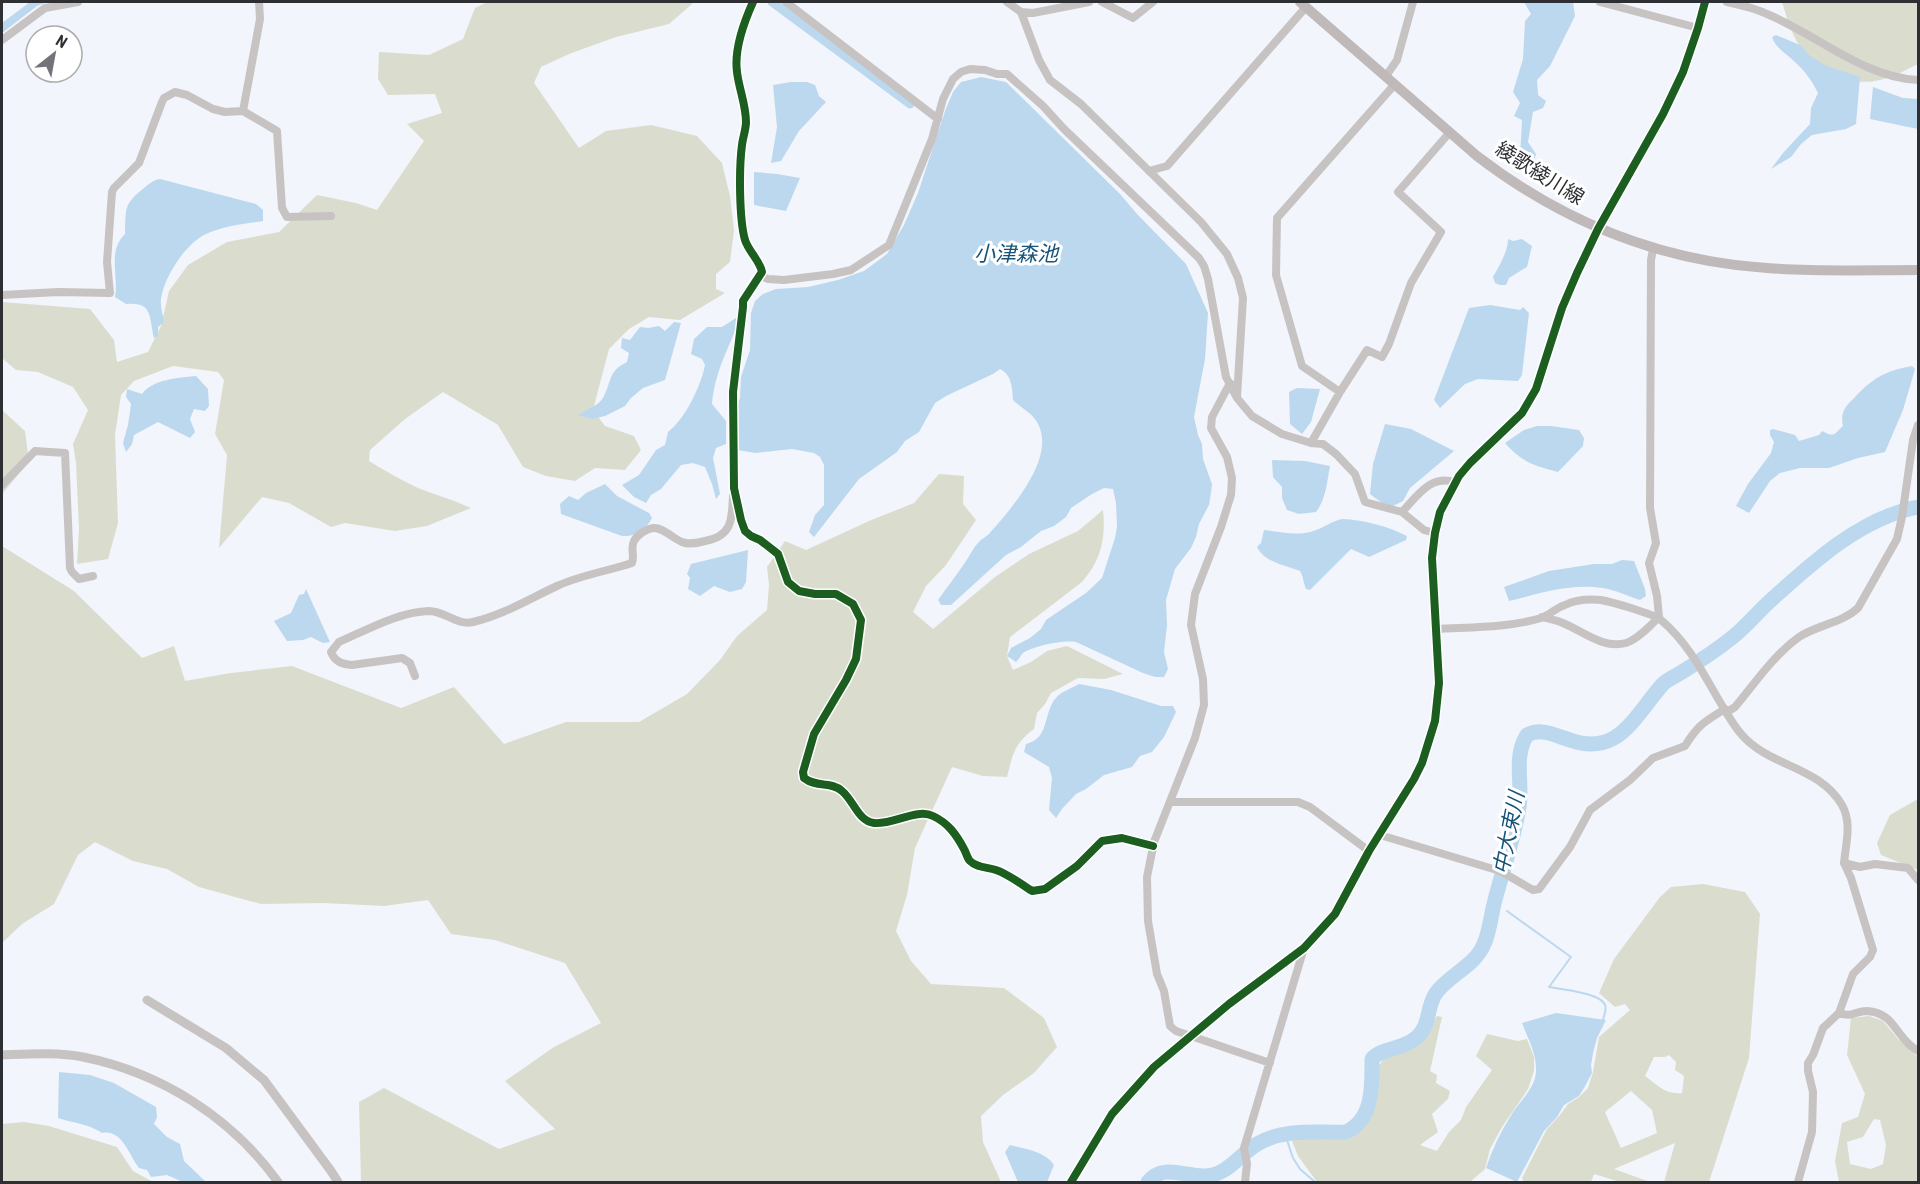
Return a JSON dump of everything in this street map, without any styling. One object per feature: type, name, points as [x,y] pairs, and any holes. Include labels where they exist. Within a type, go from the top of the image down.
[{"type":"main road","name":"綾歌綾川線","points":[[1303,4],[1478,156],[1524,189],[1598,229],[1653,249],[1707,261],[1767,268],[1918,270]]},
{"type":"street","points":[[2,39],[45,8],[78,2]]},
{"type":"street","points":[[243,111],[260,19],[260,2]]},
{"type":"street","points":[[415,676],[410,663],[402,658],[345,665],[339,663],[331,652],[339,642],[407,614],[440,612],[464,623],[470,623],[494,616],[536,598],[559,585],[632,563],[634,560],[633,542],[644,531],[652,528],[660,529],[684,543],[708,541],[722,536],[729,526],[734,488],[733,392],[742,301],[761,276],[762,268],[745,240],[740,173],[746,123],[736,71],[737,54],[746,17],[753,2]]},
{"type":"street","points":[[786,2],[938,119]]},
{"type":"street","points":[[1007,2],[1021,12],[1033,13],[1089,2]]},
{"type":"street","points":[[1102,2],[1133,18],[1153,2]]},
{"type":"street","points":[[1386,76],[1397,60],[1413,2]]},
{"type":"street","points":[[1600,2],[1698,28]]},
{"type":"street","points":[[1071,1182],[1112,1114],[1154,1067],[1229,1004],[1304,948],[1335,914],[1369,851],[1414,779],[1431,737],[1439,693],[1432,558],[1440,512],[1455,482],[1470,463],[1517,418],[1530,401],[1542,375],[1562,308],[1598,229],[1663,114],[1683,72],[1705,2]]},
{"type":"street","points":[[1727,2],[1767,13],[1872,69],[1905,80],[1918,80]]},
{"type":"street","points":[[1149,171],[1167,166],[1303,4]]},
{"type":"street","points":[[1021,12],[1039,60],[1050,80],[1081,104],[1208,230],[1227,254],[1238,278],[1243,298],[1237,398]]},
{"type":"street","points":[[761,276],[784,280],[851,270],[890,245],[932,139],[943,99],[953,80],[961,72],[970,69],[1007,74],[1043,106],[1204,266],[1226,377],[1247,412],[1282,434],[1311,443],[1323,444],[1336,454],[1354,474],[1365,502],[1402,512],[1424,530],[1435,532]]},
{"type":"street","points":[[1340,392],[1302,366],[1276,275],[1277,218],[1395,84]]},
{"type":"street","points":[[2,295],[58,292],[110,293],[107,262],[112,192],[139,162],[164,98],[175,92],[213,109],[225,112],[243,111],[277,131],[282,208],[287,217],[331,216]]},
{"type":"street","points":[[1311,443],[1367,350],[1382,357],[1411,283],[1442,232],[1398,192],[1450,132]]},
{"type":"street","points":[[1542,617],[1563,623],[1607,644],[1626,643],[1644,632],[1659,617],[1658,596],[1649,563],[1656,543],[1650,508],[1651,260],[1653,249]]},
{"type":"street","points":[[1230,383],[1212,417],[1211,428],[1227,457],[1232,478],[1231,495],[1195,594],[1191,625],[1203,679],[1204,705],[1195,738],[1153,846],[1147,877],[1148,921],[1157,974],[1164,991],[1170,1026],[1176,1031],[1270,1063]]},
{"type":"street","points":[[1380,835],[1504,872],[1533,890],[1539,890],[1570,847],[1590,810],[1630,780],[1653,758],[1685,746],[1701,723],[1735,707],[1785,648],[1802,635],[1851,614],[1858,608],[1897,539],[1913,440],[1918,425]]},
{"type":"street","points":[[2,485],[35,451],[65,453],[70,568],[79,579],[93,576]]},
{"type":"street","points":[[1402,512],[1434,482],[1443,479],[1455,482]]},
{"type":"street","points":[[734,488],[741,520],[746,531],[778,554],[788,582],[799,591],[836,594],[853,604],[861,620],[856,659],[814,734],[803,772],[804,778],[816,785],[833,786],[843,791],[862,817],[871,823],[882,823],[922,813],[930,814],[948,825],[969,860],[981,867],[997,870],[1032,891],[1046,889],[1077,866],[1102,841],[1110,838],[1122,838],[1153,846]]},
{"type":"street","points":[[1436,629],[1506,625],[1542,617],[1566,604],[1599,600],[1659,617],[1684,643],[1696,660],[1742,736],[1761,751],[1816,777],[1828,787],[1841,804],[1849,821],[1844,863],[1851,878],[1873,950],[1870,957],[1852,974],[1839,1013],[1823,1028],[1808,1064],[1812,1092],[1812,1132],[1798,1182]]},
{"type":"street","points":[[1171,802],[1298,802],[1310,807],[1369,851]]},
{"type":"street","points":[[1844,863],[1860,867],[1875,864],[1908,868],[1918,880]]},
{"type":"street","points":[[1245,1182],[1247,1164],[1244,1148],[1304,948]]},
{"type":"street","points":[[147,1000],[226,1048],[264,1080],[338,1182]]},
{"type":"street","points":[[1839,1013],[1848,1016],[1865,1011],[1880,1014],[1892,1021],[1907,1042],[1918,1052]]},
{"type":"street","points":[[2,1055],[37,1053],[82,1057],[121,1067],[152,1079],[182,1094],[215,1116],[243,1139],[278,1182]]},
{"type":"shaded area","points":[[487,2],[692,2],[669,24],[616,37],[541,67],[534,83],[579,148],[606,131],[651,125],[697,136],[722,163],[730,196],[734,230],[730,262],[716,274],[716,289],[725,293],[680,320],[649,317],[629,329],[609,349],[593,410],[605,426],[634,436],[641,450],[625,470],[595,468],[575,481],[546,476],[523,467],[498,425],[443,392],[405,419],[370,450],[369,461],[418,488],[471,508],[427,526],[395,531],[345,523],[331,527],[289,503],[262,497],[219,548],[227,455],[215,434],[224,380],[218,372],[173,366],[134,381],[121,395],[115,435],[118,523],[108,559],[77,564],[79,528],[73,444],[88,410],[73,387],[38,372],[16,370],[2,358],[2,302],[90,309],[114,340],[117,362],[148,352],[161,326],[169,291],[188,265],[227,242],[279,232],[317,195],[377,210],[424,141],[407,124],[442,113],[435,94],[388,95],[378,79],[379,52],[429,55],[463,39],[475,8]]},
{"type":"shaded area","points":[[1782,2],[1918,2],[1918,64],[1880,80],[1868,82],[1845,79],[1815,62],[1799,45],[1791,30]]},
{"type":"shaded area","points":[[2,410],[25,431],[29,462],[2,494]]},
{"type":"shaded area","points":[[939,474],[964,476],[963,504],[976,520],[946,565],[926,586],[913,612],[933,629],[995,577],[1029,554],[1078,531],[1103,510],[1103,540],[1094,566],[1082,582],[1010,637],[1007,656],[1013,670],[1047,651],[1067,646],[1123,674],[1104,679],[1078,678],[1051,693],[1037,713],[1034,729],[1015,750],[1007,777],[983,776],[952,767],[915,848],[907,895],[896,931],[911,961],[931,984],[1004,988],[1044,1018],[1057,1047],[1034,1073],[1003,1095],[981,1116],[983,1142],[1001,1182],[361,1182],[359,1102],[384,1088],[499,1149],[555,1129],[505,1081],[554,1047],[601,1023],[565,963],[495,940],[451,934],[428,900],[384,906],[323,903],[261,904],[199,887],[167,869],[133,861],[95,842],[78,855],[54,904],[22,924],[2,943],[2,546],[74,591],[142,658],[174,646],[185,681],[292,666],[401,708],[454,687],[504,744],[566,722],[639,722],[687,694],[720,660],[737,636],[767,610],[769,585],[767,567],[785,541],[806,550],[914,503]]},
{"type":"shaded area","points":[[1918,799],[1918,870],[1881,855],[1877,843],[1890,815]]},
{"type":"shaded area","points":[[1703,884],[1745,892],[1760,914],[1749,1058],[1709,1182],[1664,1182],[1675,1143],[1614,1169],[1650,1182],[1620,1182],[1594,1174],[1591,1182],[1524,1182],[1522,1178],[1547,1129],[1568,1104],[1588,1088],[1599,1037],[1630,1010],[1625,1004],[1615,1007],[1599,993],[1614,959],[1660,897],[1671,887]],"holes":[[[1669,1055],[1676,1062],[1675,1070],[1684,1076],[1682,1093],[1666,1091],[1645,1076],[1654,1057]],[[1631,1091],[1652,1110],[1657,1133],[1621,1148],[1605,1112]]]},
{"type":"shaded area","points":[[1437,1016],[1442,1017],[1430,1071],[1437,1075],[1436,1083],[1450,1091],[1448,1099],[1432,1114],[1438,1132],[1420,1145],[1437,1151],[1449,1132],[1461,1120],[1466,1107],[1492,1070],[1476,1056],[1487,1034],[1518,1041],[1527,1039],[1534,1057],[1534,1071],[1528,1089],[1490,1149],[1485,1169],[1470,1182],[1317,1182],[1298,1156],[1290,1136],[1344,1135],[1354,1131],[1363,1123],[1374,1100],[1376,1069],[1384,1059],[1409,1046],[1425,1033]]},
{"type":"shaded area","points":[[1869,1016],[1883,1021],[1918,1057],[1918,1182],[1839,1182],[1835,1161],[1842,1123],[1858,1117],[1865,1094],[1847,1055],[1851,1018]],"holes":[[[1874,1119],[1880,1120],[1886,1145],[1883,1164],[1871,1169],[1850,1164],[1847,1142],[1863,1137]]]},
{"type":"shaded area","points":[[24,1122],[49,1126],[117,1147],[133,1171],[153,1182],[2,1182],[2,1124]]},
{"type":"water","points":[[30,2],[47,2],[37,6],[2,33],[2,23]]},
{"type":"water","points":[[1524,2],[1573,2],[1575,16],[1550,66],[1537,80],[1538,95],[1546,101],[1543,108],[1533,112],[1528,142],[1536,154],[1533,165],[1529,165],[1520,158],[1522,120],[1514,116],[1520,103],[1513,92],[1523,59],[1525,21],[1531,14]]},
{"type":"water","points":[[1776,35],[1800,45],[1810,56],[1827,66],[1860,77],[1856,124],[1846,129],[1812,135],[1791,157],[1771,169],[1810,124],[1811,108],[1818,93],[1802,69],[1776,45],[1772,37]]},
{"type":"water","name":"小津森池","points":[[981,77],[1006,82],[1120,194],[1186,264],[1208,313],[1205,359],[1194,417],[1202,444],[1203,459],[1212,484],[1211,493],[1209,505],[1199,524],[1191,548],[1175,569],[1166,600],[1167,625],[1164,652],[1168,669],[1164,677],[1143,673],[1076,642],[1033,648],[1022,654],[1016,662],[1007,656],[1011,648],[1030,638],[1041,629],[1046,620],[1086,593],[1102,578],[1117,527],[1113,489],[1104,488],[1071,508],[1066,517],[1054,526],[1041,531],[1021,547],[1006,555],[951,605],[941,605],[938,600],[975,546],[989,534],[1019,497],[1037,466],[1042,436],[1037,422],[1013,400],[1009,378],[1000,369],[935,403],[919,432],[905,441],[897,452],[859,479],[814,537],[809,532],[815,515],[824,505],[824,465],[820,457],[814,453],[792,449],[755,453],[738,450],[734,412],[740,398],[741,377],[750,350],[751,313],[755,301],[763,294],[776,289],[808,287],[864,271],[887,254],[904,225],[918,193],[953,92],[961,82]]},
{"type":"water","points":[[807,82],[815,85],[819,96],[826,102],[799,131],[781,161],[771,163],[777,127],[773,85]]},
{"type":"water","points":[[1873,87],[1903,98],[1918,99],[1918,129],[1870,119]]},
{"type":"water","points":[[754,172],[800,178],[786,211],[754,205]]},
{"type":"water","points":[[160,179],[256,204],[263,210],[263,221],[218,229],[204,235],[190,246],[176,262],[166,281],[161,302],[164,322],[158,327],[158,336],[154,338],[150,317],[145,308],[141,305],[126,304],[115,297],[115,256],[116,248],[125,234],[129,203],[153,181]]},
{"type":"water","points":[[1508,239],[1513,241],[1522,239],[1532,246],[1527,267],[1509,278],[1506,285],[1500,285],[1495,283],[1493,277],[1505,254]]},
{"type":"water","points":[[1490,305],[1520,310],[1523,307],[1529,313],[1522,375],[1518,381],[1478,379],[1465,384],[1440,408],[1434,400],[1469,308]]},
{"type":"water","points":[[742,314],[720,369],[712,404],[726,421],[726,444],[716,448],[713,458],[720,494],[716,499],[705,467],[693,463],[681,465],[646,503],[634,497],[622,485],[639,475],[656,450],[665,445],[668,432],[686,411],[700,382],[705,365],[702,359],[691,354],[694,339],[707,327],[722,327]]},
{"type":"water","points":[[674,322],[681,323],[665,380],[643,388],[625,406],[605,416],[592,419],[578,415],[601,401],[613,373],[627,362],[629,353],[621,348],[622,338],[630,340],[640,327],[659,326],[665,331]]},
{"type":"water","points":[[1912,366],[1915,369],[1903,410],[1885,452],[1829,468],[1800,468],[1780,473],[1770,481],[1749,513],[1736,506],[1748,484],[1771,453],[1774,442],[1770,430],[1795,435],[1799,441],[1819,435],[1822,431],[1834,434],[1843,426],[1842,417],[1846,407],[1868,385],[1880,376]]},
{"type":"water","points":[[196,376],[208,389],[209,406],[205,411],[194,409],[190,419],[195,432],[190,438],[158,422],[134,435],[132,444],[126,452],[123,443],[131,404],[126,397],[127,389],[142,394],[159,382]]},
{"type":"water","points":[[1297,388],[1320,389],[1311,422],[1302,434],[1290,424],[1289,392]]},
{"type":"water","points":[[1385,424],[1411,429],[1454,451],[1410,488],[1403,501],[1393,506],[1382,503],[1370,494],[1373,464]]},
{"type":"water","points":[[1537,426],[1579,430],[1584,438],[1583,446],[1558,472],[1529,462],[1517,455],[1505,443],[1524,430]]},
{"type":"water","points":[[1272,460],[1305,461],[1330,466],[1324,496],[1316,512],[1299,514],[1287,510],[1282,498],[1282,487],[1273,477]]},
{"type":"water","points":[[605,484],[617,496],[649,513],[652,518],[644,529],[636,534],[622,536],[561,514],[560,504],[569,496],[578,500],[586,493]]},
{"type":"water","points":[[1342,519],[1384,526],[1407,536],[1406,540],[1369,557],[1351,549],[1310,590],[1306,589],[1300,571],[1270,560],[1257,547],[1261,543],[1264,530],[1303,533]]},
{"type":"water","points":[[748,550],[746,582],[742,589],[730,592],[714,586],[700,596],[688,589],[690,578],[687,574],[691,564]]},
{"type":"water","points":[[1622,560],[1634,561],[1645,589],[1646,596],[1640,600],[1608,589],[1578,587],[1509,601],[1504,587],[1549,571],[1594,564],[1612,564]]},
{"type":"water","points":[[306,589],[330,642],[323,643],[311,637],[287,641],[274,621],[291,613],[299,595],[304,594]]},
{"type":"water","points":[[1079,684],[1111,690],[1161,706],[1173,706],[1176,712],[1164,737],[1152,752],[1140,756],[1132,767],[1104,775],[1076,794],[1056,818],[1049,810],[1052,778],[1049,767],[1024,752],[1026,744],[1039,737],[1042,732],[1051,705],[1057,696]]},
{"type":"water","points":[[1556,1013],[1606,1020],[1597,1038],[1591,1065],[1592,1073],[1584,1088],[1579,1096],[1564,1105],[1544,1131],[1517,1182],[1486,1168],[1503,1129],[1535,1078],[1535,1059],[1522,1023]]},
{"type":"water","points":[[59,1072],[90,1075],[114,1083],[156,1107],[157,1117],[154,1124],[167,1137],[180,1144],[184,1161],[206,1182],[183,1182],[167,1175],[151,1177],[147,1170],[139,1168],[124,1144],[115,1135],[58,1118]]},
{"type":"water","points":[[1010,1145],[1034,1151],[1050,1160],[1054,1165],[1047,1182],[1018,1182],[1005,1152]]},
{"type":"waterway","points":[[772,2],[910,104]]},
{"type":"waterway","name":"中大束川","points":[[1148,1182],[1154,1176],[1167,1172],[1197,1176],[1213,1175],[1228,1168],[1252,1147],[1280,1135],[1301,1132],[1346,1132],[1355,1126],[1362,1119],[1370,1100],[1372,1059],[1376,1055],[1410,1042],[1421,1033],[1436,993],[1475,958],[1484,944],[1517,819],[1520,798],[1520,752],[1527,735],[1546,732],[1589,744],[1601,743],[1614,738],[1634,720],[1665,682],[1722,646],[1821,557],[1857,531],[1897,513],[1918,507]]},
{"type":"waterway","points":[[1507,911],[1571,957],[1549,987],[1596,997],[1606,1008],[1603,1020]]},
{"type":"waterway","points":[[1285,1134],[1293,1158],[1300,1169],[1315,1182]]},
{"type":"cycle path","points":[[753,2],[743,27],[736,63],[746,122],[741,155],[740,193],[745,240],[762,272],[743,301],[733,392],[734,488],[745,531],[778,554],[788,582],[799,591],[836,594],[853,604],[861,620],[856,659],[814,734],[803,772],[804,778],[814,783],[838,788],[864,819],[874,823],[889,822],[920,814],[933,816],[951,830],[969,860],[979,866],[1001,872],[1032,891],[1045,889],[1077,866],[1102,841],[1122,838],[1153,846]]},
{"type":"cycle path","points":[[1071,1182],[1112,1114],[1154,1067],[1229,1004],[1304,948],[1335,914],[1369,851],[1414,779],[1422,763],[1435,721],[1439,683],[1432,558],[1440,512],[1459,476],[1522,413],[1536,389],[1562,308],[1577,273],[1598,229],[1663,114],[1683,72],[1705,2]]}]
